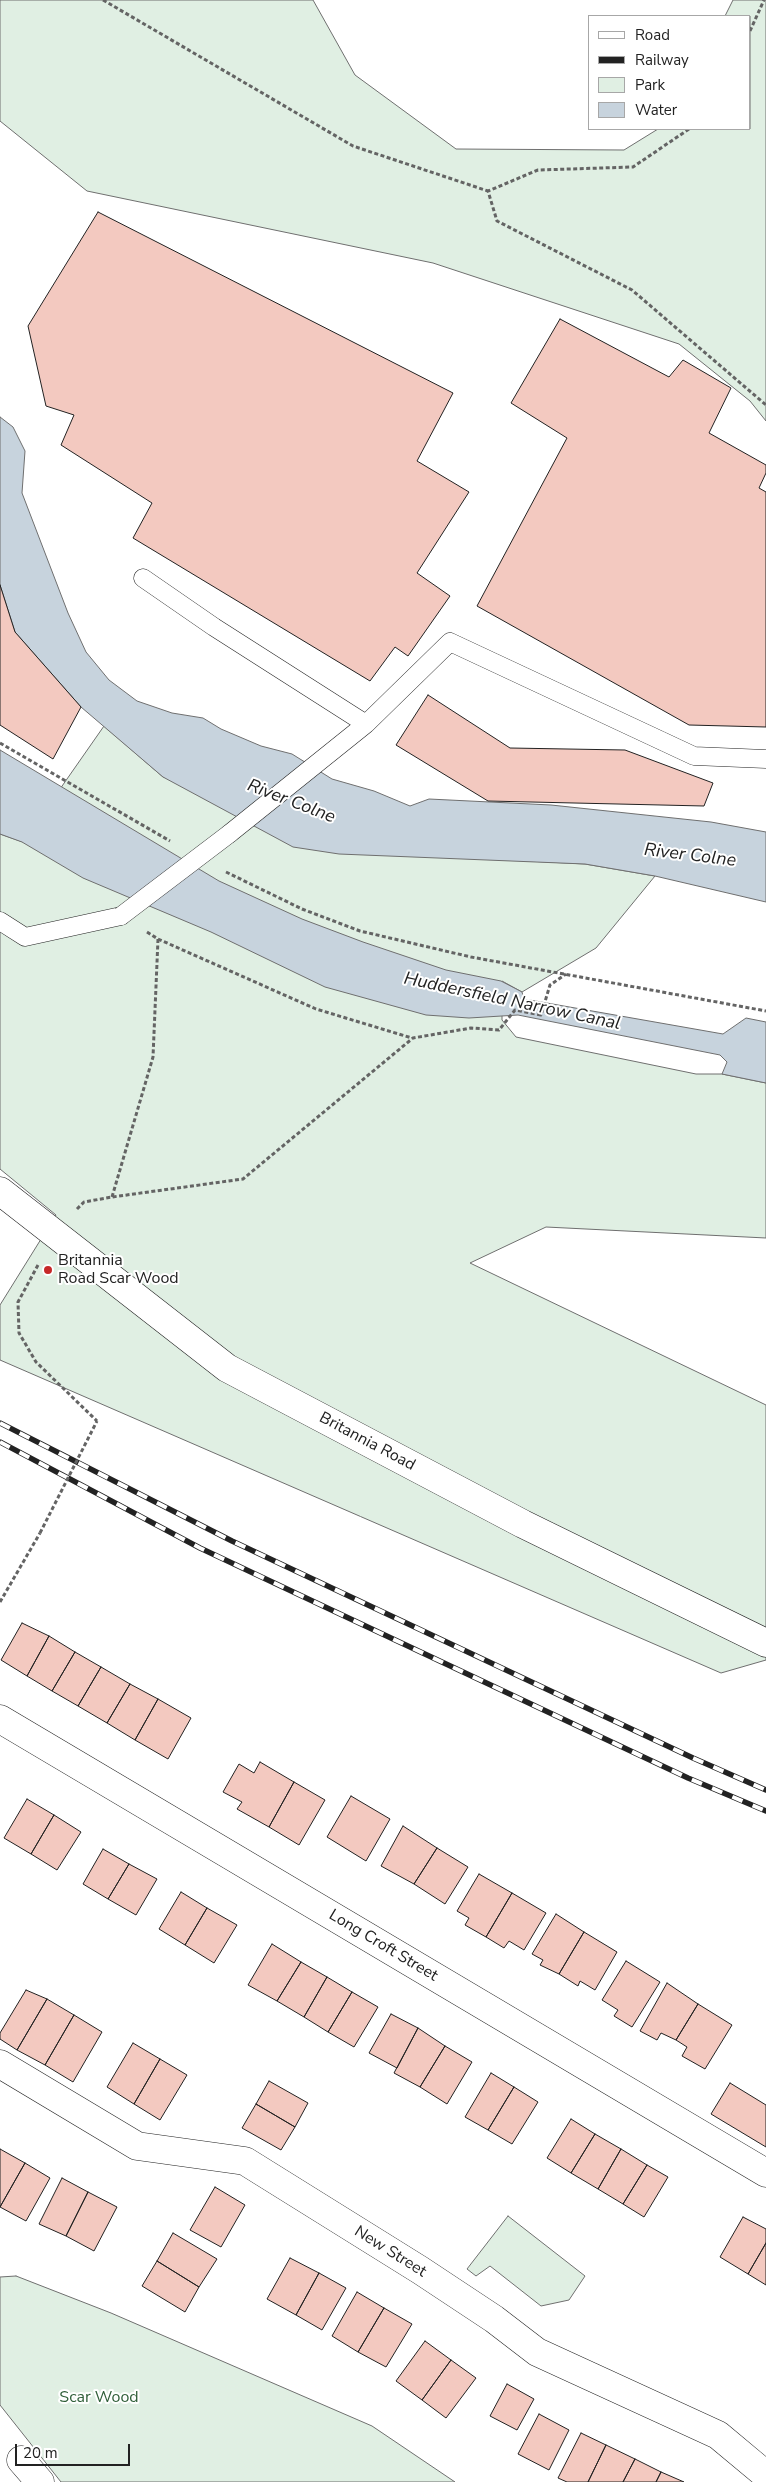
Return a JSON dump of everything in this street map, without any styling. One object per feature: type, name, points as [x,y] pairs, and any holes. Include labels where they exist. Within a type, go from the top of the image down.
[{"type":"street","name":"Britannia Road","points":[[0,1191],[227,1368],[523,1524],[766,1644]]},
{"type":"street","name":"Long Croft Street","points":[[0,1719],[766,2173]]},
{"type":"street","name":"New Street","points":[[0,2064],[137,2146],[245,2161],[428,2275],[494,2319],[537,2352],[718,2435],[766,2475]]},
{"type":"street","points":[[21,2460],[40,2482]]},
{"type":"lane","points":[[143,578],[214,627],[366,724]]},
{"type":"lane","points":[[0,921],[25,937],[122,916],[327,758],[366,724],[450,642],[694,756],[766,759]]},
{"type":"path","points":[[103,0],[353,146],[488,191],[538,170],[633,167],[688,130]]},
{"type":"path","points":[[751,29],[764,0]]},
{"type":"path","points":[[488,191],[497,221],[632,290],[766,405]]},
{"type":"path","points":[[0,743],[178,846]]},
{"type":"path","points":[[220,869],[302,909],[360,931],[471,958],[766,1011]]},
{"type":"path","points":[[122,916],[158,939],[316,1009],[413,1038],[471,1028],[499,1030],[514,1010],[541,1015],[550,985],[566,974]]},
{"type":"path","points":[[112,1196],[153,1056],[158,939]]},
{"type":"path","points":[[0,1602],[40,1533],[97,1421],[36,1362],[19,1333],[18,1302],[55,1234],[84,1202],[112,1196],[243,1179],[413,1038]]},
{"type":"green space","points":[[0,0],[313,0],[355,75],[456,149],[624,150],[656,130],[751,130],[751,15],[726,15],[733,0],[766,0],[766,421],[750,401],[679,344],[433,263],[87,191],[0,121]]},
{"type":"green space","points":[[104,726],[163,777],[490,859],[585,864],[655,876],[596,948],[522,992],[502,981],[502,1020],[516,1037],[696,1074],[722,1074],[766,1083],[766,1238],[546,1227],[470,1263],[766,1405],[766,1660],[721,1673],[0,1360],[0,1305],[56,1215],[0,1169],[0,834],[23,842]]},
{"type":"green space","points":[[508,2216],[585,2276],[569,2300],[541,2306],[490,2266],[476,2276],[467,2269]]},
{"type":"green space","name":"Scar Wood","points":[[16,2276],[111,2313],[372,2426],[455,2482],[61,2482],[0,2405],[0,2277]]},
{"type":"water","name":"River Colne","points":[[0,417],[13,427],[25,451],[22,493],[68,613],[86,652],[109,680],[137,701],[172,713],[203,718],[221,729],[261,746],[292,754],[332,779],[374,791],[410,806],[429,799],[551,805],[711,822],[766,832],[766,902],[655,876],[585,864],[339,854],[293,847],[163,777],[81,707],[15,632],[0,585]]},
{"type":"water","name":"Huddersfield Narrow Canal","points":[[0,750],[219,881],[302,919],[363,942],[446,970],[501,981],[522,992],[524,999],[723,1034],[746,1018],[766,1022],[766,1083],[722,1074],[727,1062],[720,1055],[518,1015],[469,1018],[426,1015],[325,987],[211,932],[83,878],[22,842],[0,834]]},
{"type":"building","points":[[98,212],[453,393],[417,461],[469,492],[417,573],[450,596],[408,656],[395,647],[370,681],[133,538],[152,503],[61,445],[74,415],[46,406],[28,326]]},
{"type":"building","points":[[560,319],[669,377],[683,360],[731,388],[709,433],[766,465],[766,473],[759,488],[766,492],[766,727],[689,725],[477,606],[567,438],[511,403]]},
{"type":"building","points":[[0,585],[15,632],[81,707],[53,759],[0,725]]},
{"type":"building","points":[[428,695],[510,748],[625,750],[713,783],[704,806],[488,801],[396,745]]},
{"type":"building","points":[[22,1623],[49,1636],[27,1676],[1,1660]]},
{"type":"building","points":[[49,1636],[75,1652],[52,1691],[27,1676]]},
{"type":"building","points":[[75,1652],[101,1667],[78,1706],[52,1691]]},
{"type":"building","points":[[101,1667],[130,1684],[107,1723],[78,1706]]},
{"type":"building","points":[[130,1684],[158,1699],[135,1740],[107,1723]]},
{"type":"building","points":[[158,1699],[191,1718],[168,1759],[135,1740]]},
{"type":"building","points":[[260,1762],[294,1782],[269,1827],[237,1809],[242,1802],[223,1792],[239,1764],[254,1773]]},
{"type":"building","points":[[294,1782],[325,1800],[299,1845],[269,1827]]},
{"type":"building","points":[[351,1796],[390,1819],[366,1861],[327,1837]]},
{"type":"building","points":[[27,1799],[54,1815],[31,1854],[4,1838]]},
{"type":"building","points":[[54,1815],[81,1832],[57,1870],[31,1854]]},
{"type":"building","points":[[403,1826],[437,1848],[414,1884],[381,1866]]},
{"type":"building","points":[[437,1848],[468,1867],[445,1904],[414,1884]]},
{"type":"building","points":[[103,1849],[129,1864],[108,1899],[83,1884]]},
{"type":"building","points":[[129,1864],[157,1879],[136,1915],[108,1899]]},
{"type":"building","points":[[479,1874],[512,1893],[486,1937],[465,1925],[469,1918],[457,1911]]},
{"type":"building","points":[[181,1892],[207,1908],[185,1945],[159,1929]]},
{"type":"building","points":[[512,1893],[546,1913],[524,1950],[509,1941],[504,1948],[486,1937]]},
{"type":"building","points":[[207,1908],[237,1925],[214,1963],[185,1945]]},
{"type":"building","points":[[556,1914],[584,1932],[559,1974],[540,1965],[543,1960],[532,1954]]},
{"type":"building","points":[[584,1932],[617,1952],[595,1990],[580,1981],[578,1986],[559,1974]]},
{"type":"building","points":[[272,1944],[301,1962],[277,2001],[248,1985]]},
{"type":"building","points":[[626,1961],[660,1982],[632,2027],[614,2016],[618,2010],[602,2000]]},
{"type":"building","points":[[301,1962],[327,1977],[304,2017],[277,2001]]},
{"type":"building","points":[[327,1977],[352,1992],[328,2032],[304,2017]]},
{"type":"building","points":[[667,1983],[698,2004],[676,2040],[661,2033],[657,2040],[640,2031]]},
{"type":"building","points":[[26,1990],[47,1999],[17,2050],[0,2039],[0,2033]]},
{"type":"building","points":[[352,1992],[378,2007],[354,2047],[328,2032]]},
{"type":"building","points":[[47,1999],[74,2015],[45,2065],[17,2050]]},
{"type":"building","points":[[698,2004],[732,2025],[705,2069],[682,2056],[687,2047],[676,2040]]},
{"type":"building","points":[[391,2014],[418,2028],[397,2068],[369,2053]]},
{"type":"building","points":[[74,2015],[102,2032],[73,2082],[45,2065]]},
{"type":"building","points":[[418,2028],[445,2046],[420,2087],[394,2073]]},
{"type":"building","points":[[133,2043],[160,2059],[134,2104],[107,2087]]},
{"type":"building","points":[[445,2046],[472,2062],[447,2104],[420,2087]]},
{"type":"building","points":[[160,2059],[187,2075],[160,2120],[134,2104]]},
{"type":"building","points":[[491,2073],[514,2087],[488,2130],[465,2117]]},
{"type":"building","points":[[269,2081],[308,2103],[295,2127],[256,2104]]},
{"type":"building","points":[[730,2083],[766,2105],[766,2147],[711,2114]]},
{"type":"building","points":[[514,2087],[538,2102],[512,2144],[488,2130]]},
{"type":"building","points":[[256,2104],[295,2127],[281,2150],[242,2128]]},
{"type":"building","points":[[571,2119],[595,2134],[571,2173],[547,2158]]},
{"type":"building","points":[[595,2134],[621,2149],[598,2189],[571,2173]]},
{"type":"building","points":[[0,2149],[25,2163],[0,2207]]},
{"type":"building","points":[[621,2149],[647,2165],[623,2204],[598,2189]]},
{"type":"building","points":[[25,2163],[50,2178],[26,2221],[0,2207]]},
{"type":"building","points":[[647,2165],[668,2177],[644,2217],[623,2204]]},
{"type":"building","points":[[62,2178],[88,2192],[66,2236],[39,2224]]},
{"type":"building","points":[[215,2187],[245,2205],[221,2247],[190,2230]]},
{"type":"building","points":[[88,2192],[117,2207],[94,2251],[66,2236]]},
{"type":"building","points":[[743,2217],[766,2229],[766,2243],[748,2274],[720,2257]]},
{"type":"building","points":[[173,2233],[217,2259],[199,2287],[157,2261]]},
{"type":"building","points":[[766,2243],[766,2285],[748,2274]]},
{"type":"building","points":[[290,2258],[319,2273],[296,2315],[267,2299]]},
{"type":"building","points":[[157,2261],[199,2287],[185,2312],[142,2286]]},
{"type":"building","points":[[319,2273],[346,2288],[322,2330],[296,2315]]},
{"type":"building","points":[[357,2292],[384,2308],[358,2352],[332,2336]]},
{"type":"building","points":[[384,2308],[412,2324],[386,2367],[358,2352]]},
{"type":"building","points":[[425,2341],[451,2360],[422,2400],[396,2381]]},
{"type":"building","points":[[451,2360],[476,2378],[446,2418],[422,2400]]},
{"type":"building","points":[[507,2384],[534,2399],[517,2430],[490,2416]]},
{"type":"building","points":[[539,2414],[569,2430],[549,2470],[518,2454]]},
{"type":"building","points":[[581,2433],[606,2445],[588,2482],[567,2482],[558,2478]]},
{"type":"building","points":[[606,2445],[635,2459],[623,2482],[588,2482]]},
{"type":"building","points":[[635,2459],[661,2472],[656,2482],[623,2482]]},
{"type":"building","points":[[661,2472],[684,2482],[656,2482]]},
{"type":"railway","points":[[0,1423],[232,1541],[693,1758],[766,1790]]},
{"type":"railway","points":[[0,1442],[200,1548],[688,1778],[766,1811]]},
{"type":"place","name":"Britannia Road Scar Wood","points":[[48,1270]]}]
